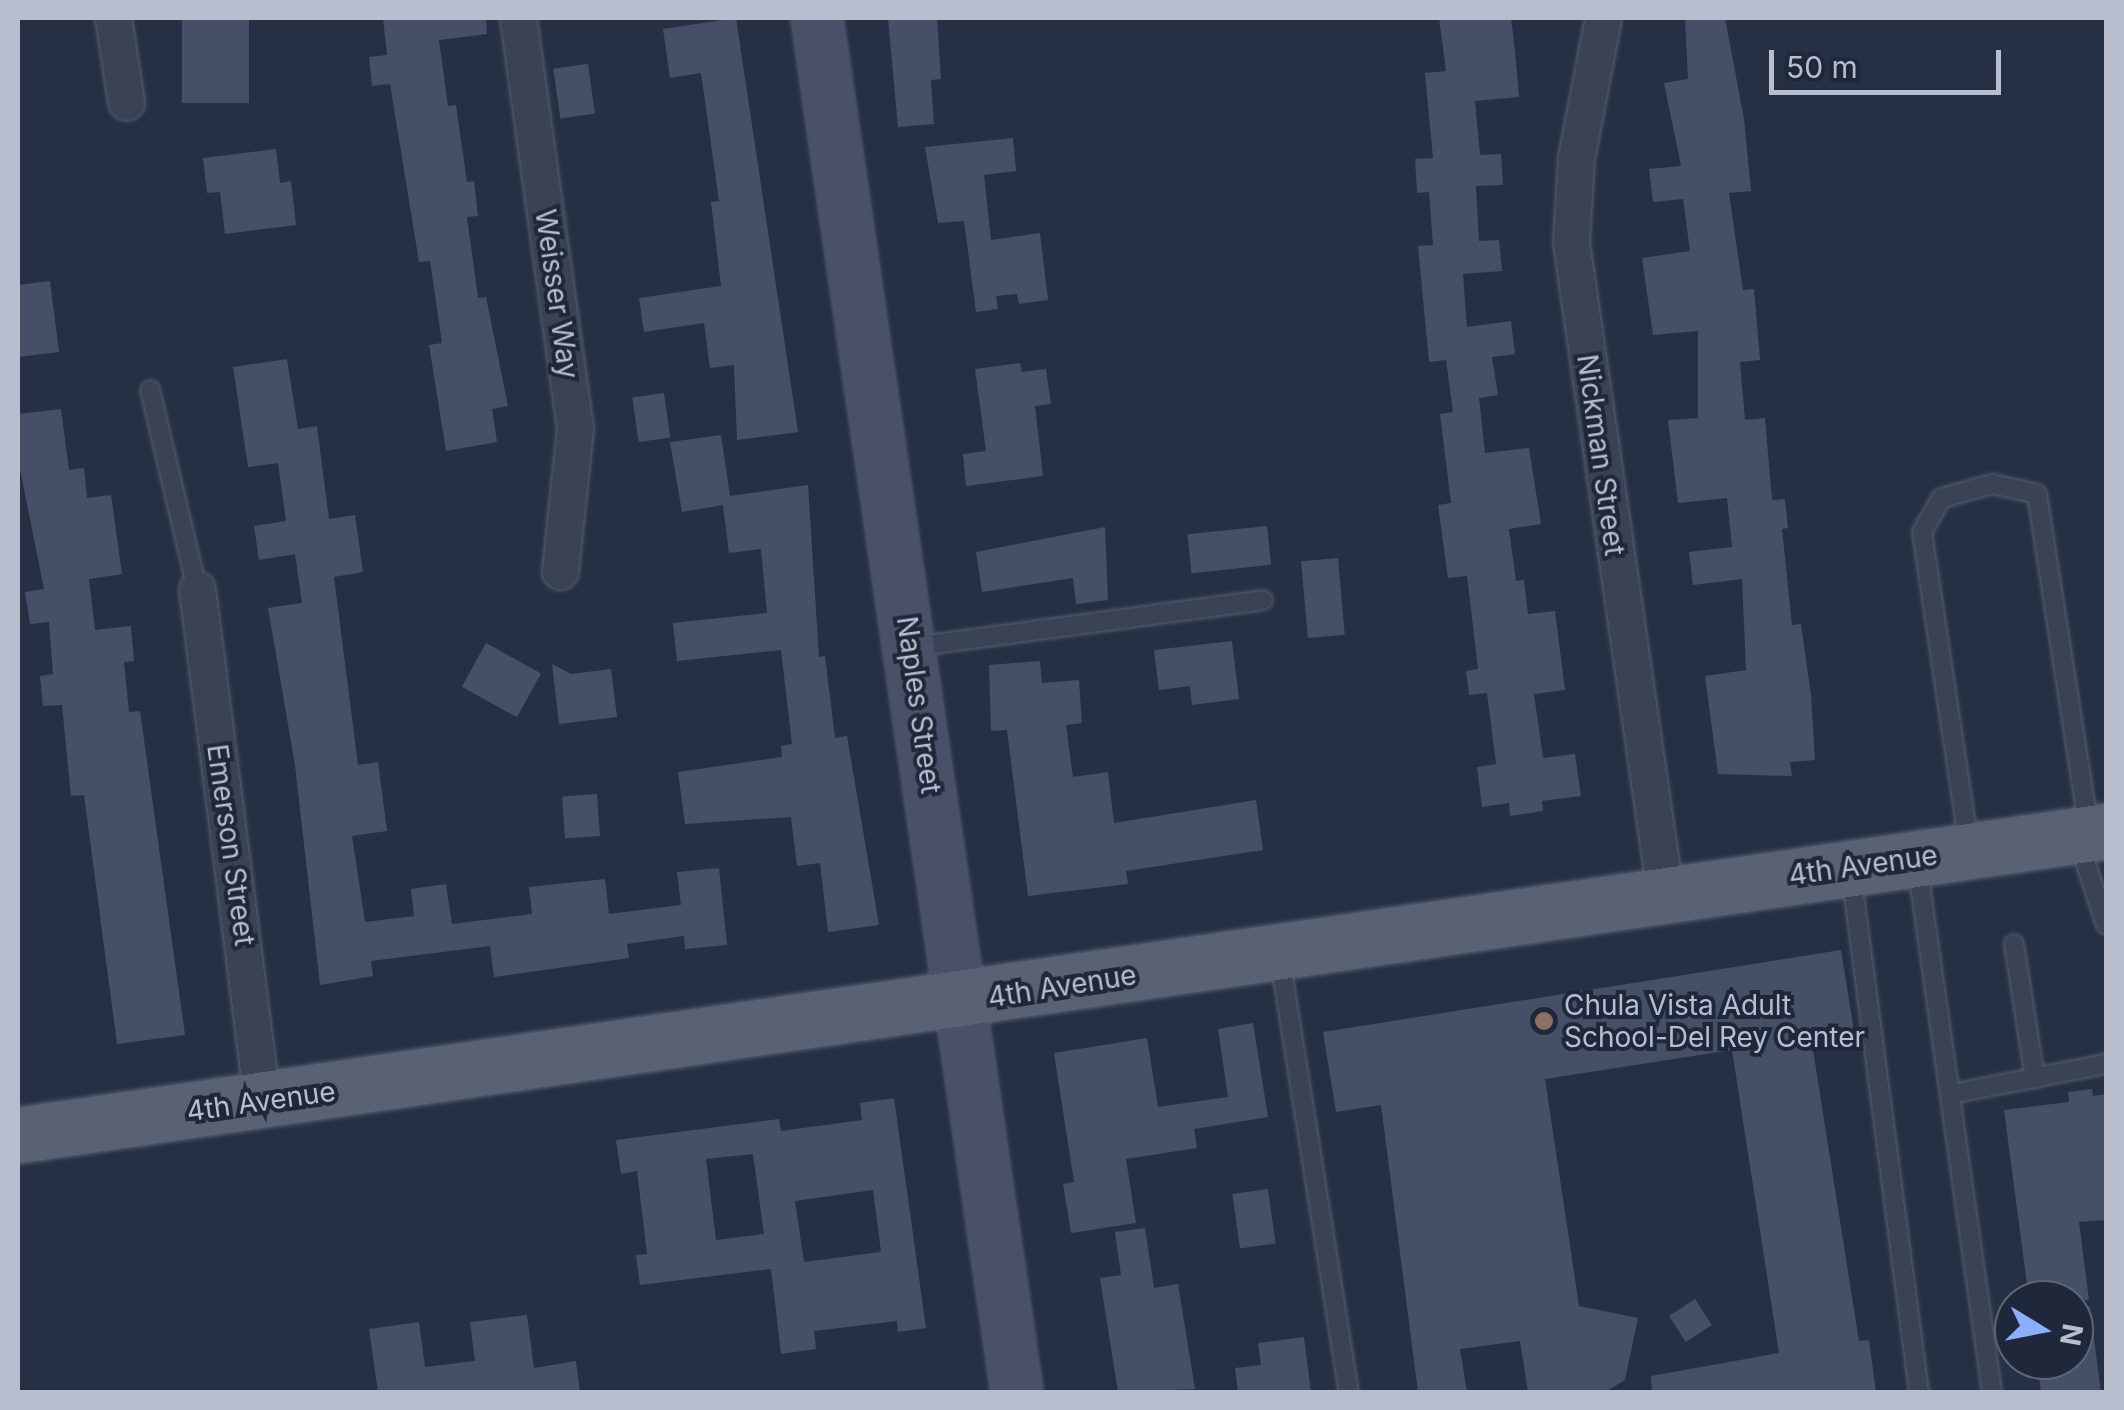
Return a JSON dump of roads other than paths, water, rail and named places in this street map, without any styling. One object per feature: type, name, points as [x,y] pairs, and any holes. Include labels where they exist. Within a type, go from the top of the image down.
[{"type":"main road","name":"4th Avenue","points":[[18,1135],[960,1002],[1665,892],[2091,834]]},
{"type":"street","points":[[113,18],[126,102]]},
{"type":"street","name":"Weisser Way","points":[[518,18],[575,428],[560,572]]},
{"type":"street","name":"Naples Street","points":[[817,18],[912,647],[1017,1392]]},
{"type":"street","name":"Nickman Street","points":[[1602,18],[1576,158],[1571,242],[1665,892]]},
{"type":"street","name":"Emerson Street","points":[[197,589],[262,1100]]},
{"type":"lane","points":[[150,390],[197,589]]},
{"type":"lane","points":[[1992,1392],[1951,1094],[1943,854],[1922,532],[1942,498],[1992,484],[2038,494],[2106,925]]},
{"type":"lane","points":[[912,647],[1263,600]]},
{"type":"lane","points":[[1851,867],[1919,1392]]},
{"type":"lane","points":[[2014,944],[2035,1078]]},
{"type":"lane","points":[[1279,953],[1349,1392]]},
{"type":"lane","points":[[1951,1094],[2106,1064]]},
{"type":"place","name":"Chula Vista Adult School-Del Rey Center","points":[[1544,1021]]}]
